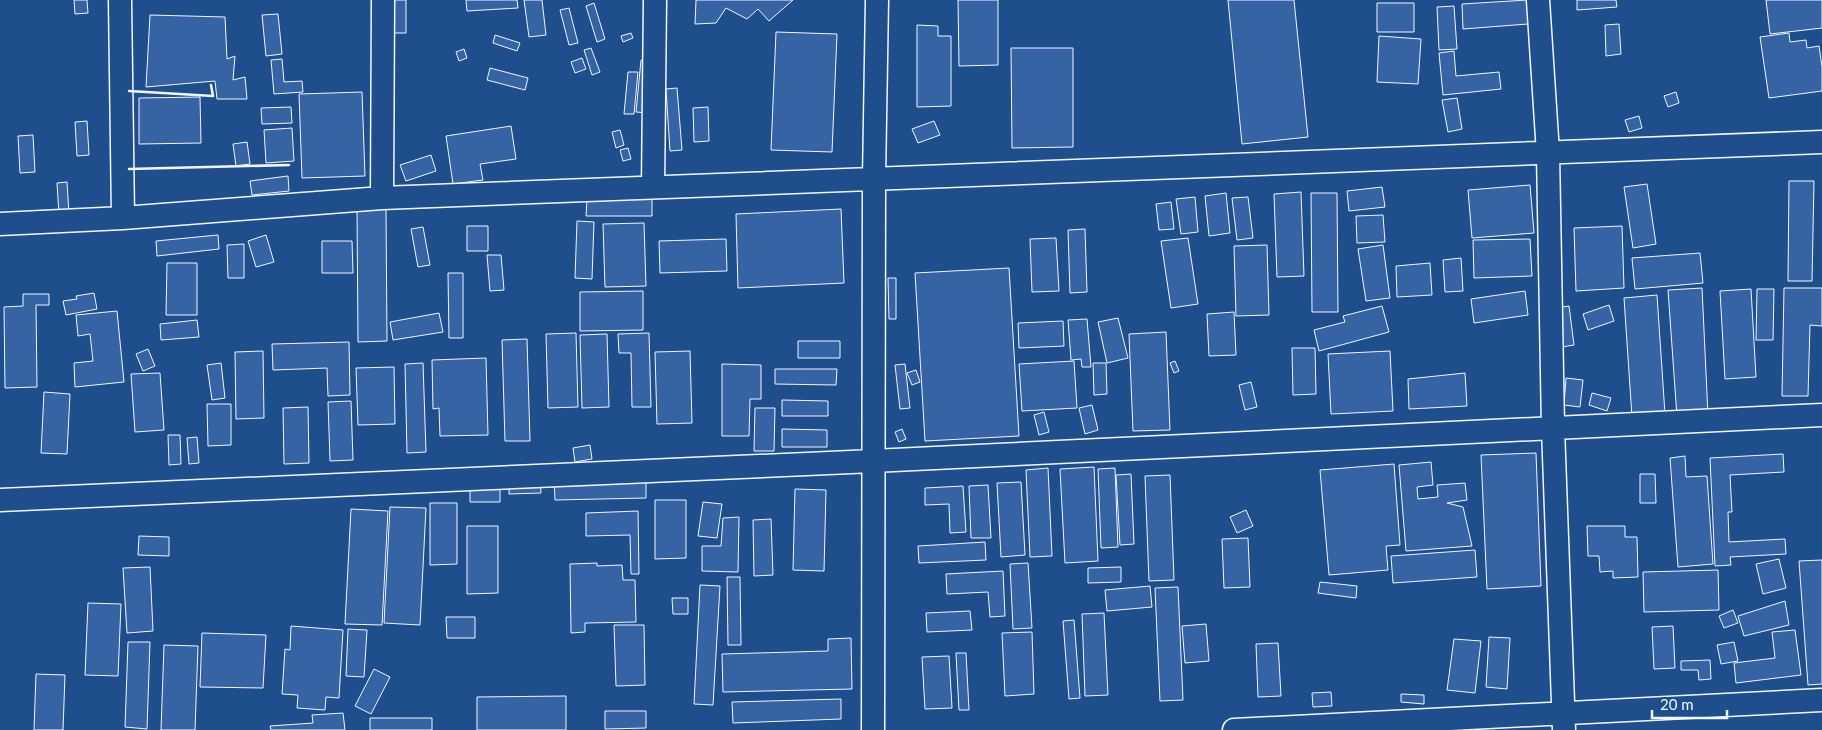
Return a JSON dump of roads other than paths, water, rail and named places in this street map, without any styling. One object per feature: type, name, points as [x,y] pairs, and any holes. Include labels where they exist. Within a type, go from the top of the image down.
[{"type":"street","points":[[120,0],[122,218]]},
{"type":"street","points":[[382,198],[383,0]]},
{"type":"street","points":[[653,187],[655,0]]},
{"type":"street","points":[[873,730],[876,0]]},
{"type":"street","points":[[1538,0],[1548,153],[1553,428],[1563,722]]},
{"type":"street","points":[[0,224],[122,218],[382,198],[1822,142]]},
{"type":"street","points":[[0,500],[1822,416]]},
{"type":"street","points":[[1234,730],[1563,722],[1822,700]]}]
